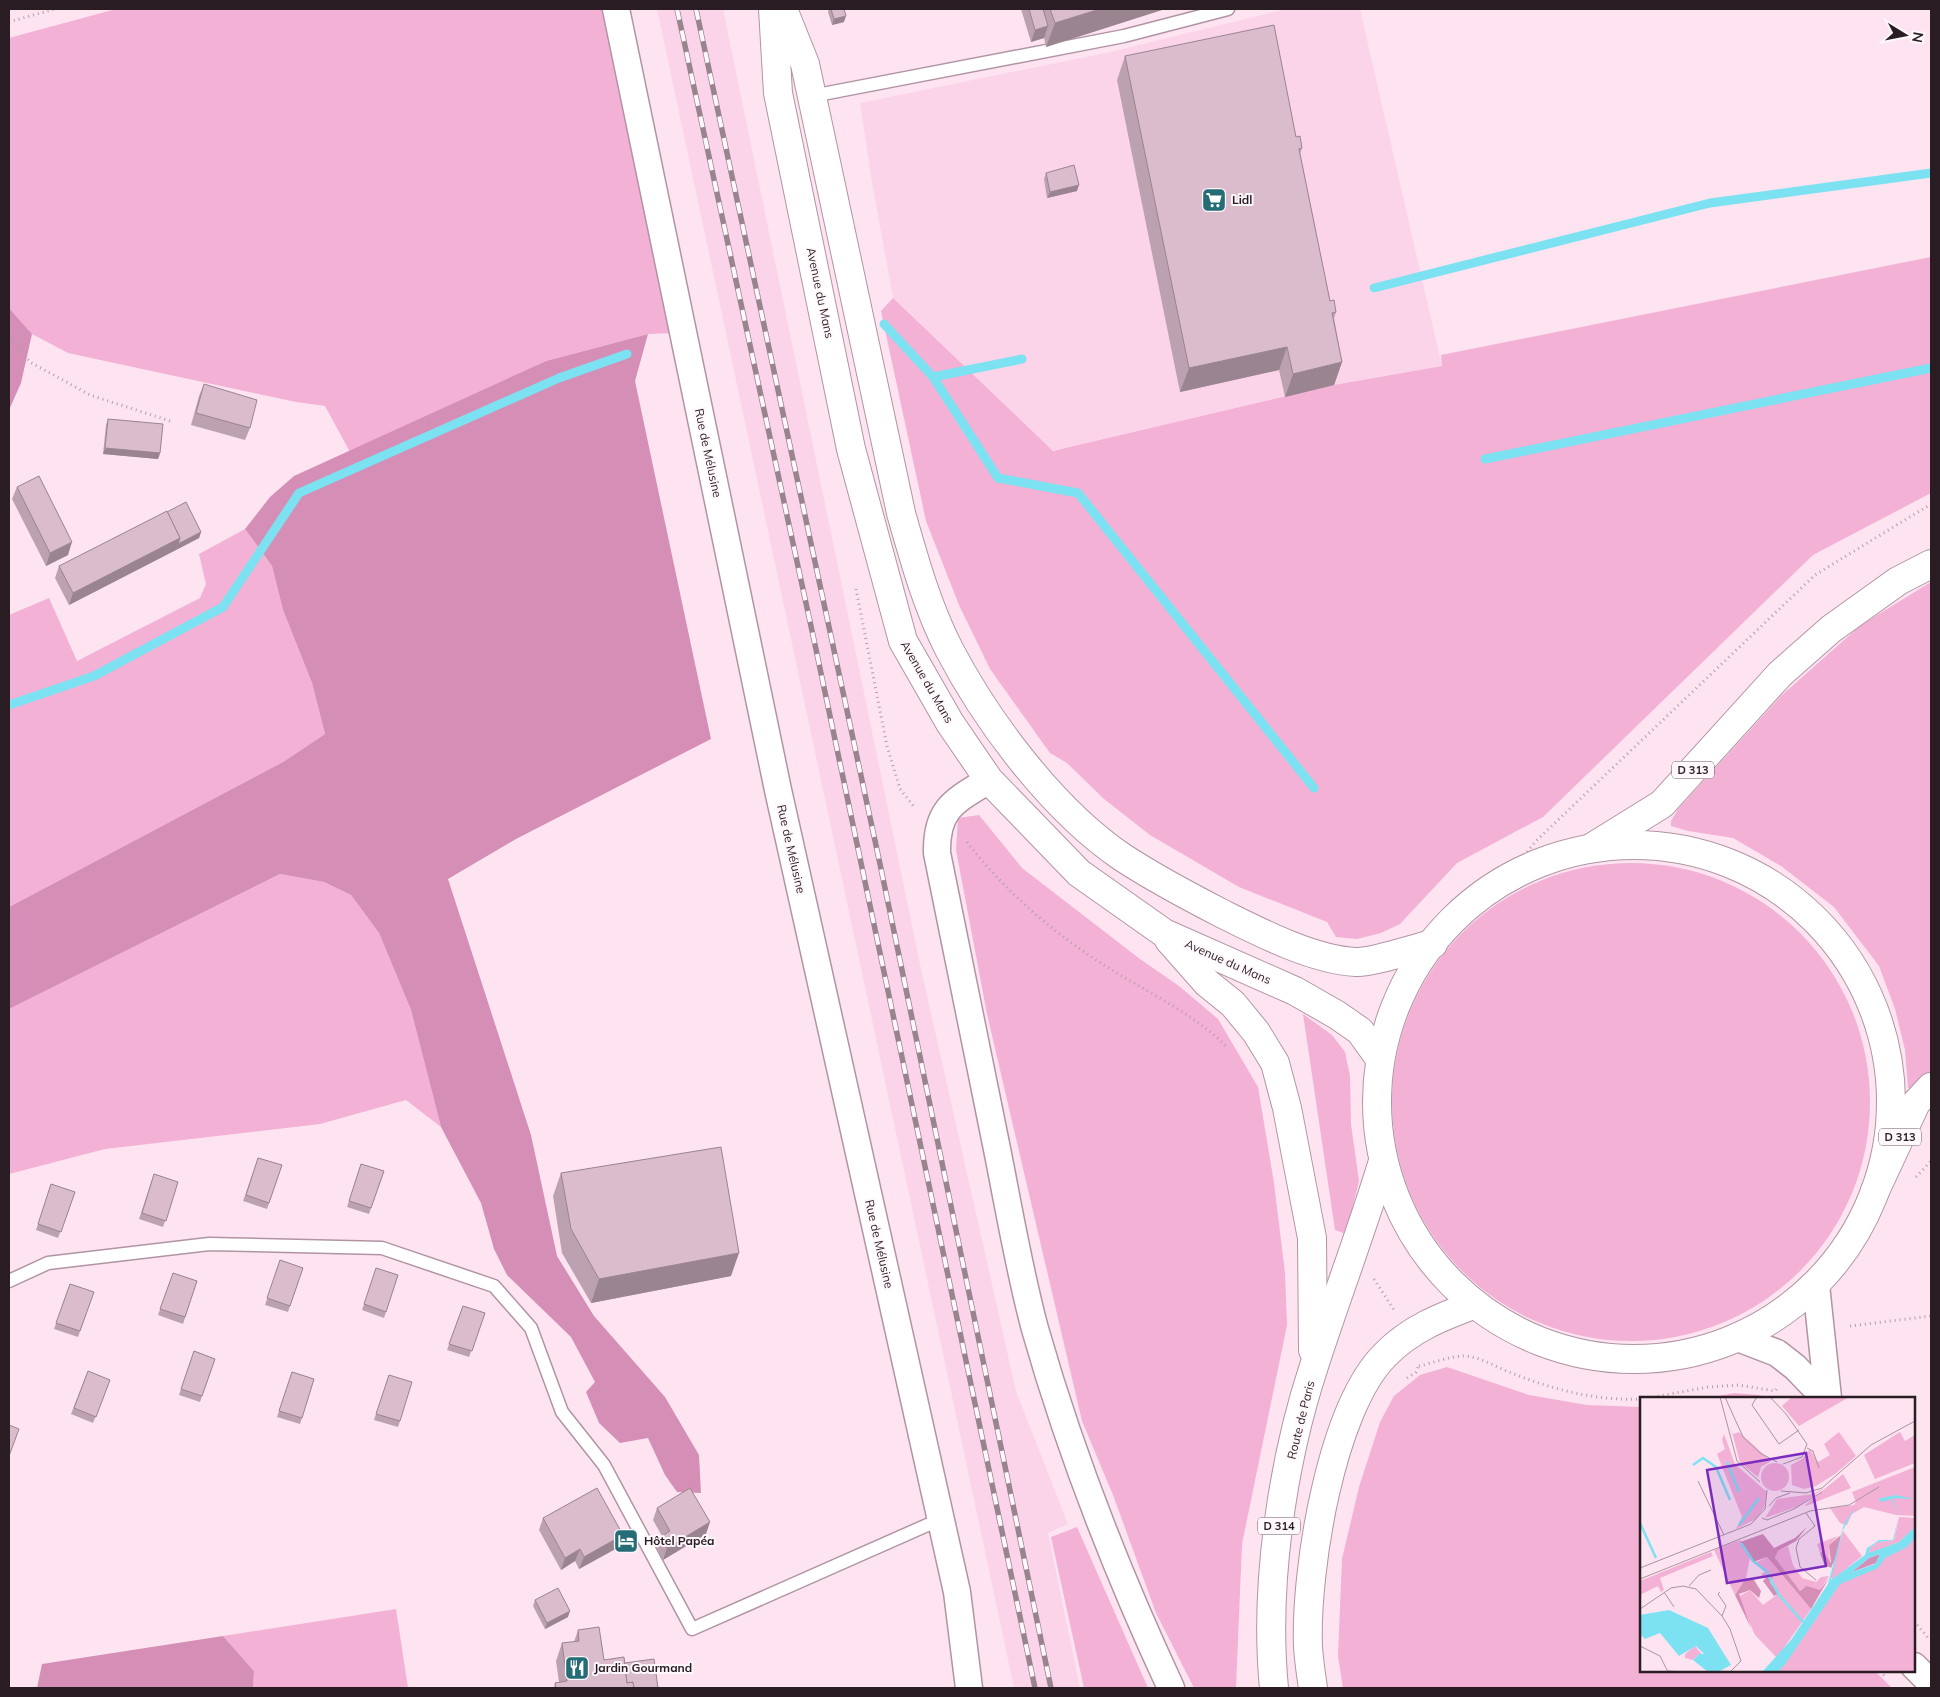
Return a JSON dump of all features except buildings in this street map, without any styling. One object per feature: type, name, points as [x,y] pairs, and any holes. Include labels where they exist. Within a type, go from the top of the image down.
[{"type":"main road","name":"Avenue du Mans","points":[[773,9],[778,93],[852,449],[903,641],[950,723],[989,780],[1079,874],[1164,933],[1295,991],[1319,1005],[1360,1031],[1380,1059]]},
{"type":"main road","points":[[783,9],[806,64],[886,453],[901,513],[921,580],[949,648],[979,700],[1018,755],[1081,823],[1122,856],[1186,895],[1241,923],[1330,959],[1358,962],[1433,944]]},
{"type":"main road","name":"D 313","points":[[1591,848],[1662,804],[1780,674],[1831,629],[1898,581],[1931,564]]},
{"type":"main road","points":[[1640,844],[1670,846],[1722,860],[1776,887],[1808,912],[1837,944],[1859,976],[1877,1018],[1888,1061],[1891,1096],[1888,1144],[1875,1191],[1854,1234],[1816,1284],[1777,1316],[1738,1338],[1696,1352],[1651,1359],[1601,1358],[1566,1351],[1528,1337],[1473,1305],[1437,1268],[1411,1232],[1395,1197],[1383,1161],[1377,1103],[1380,1059],[1391,1018],[1410,974],[1463,909],[1505,878],[1552,858],[1591,848],[1640,844]]},
{"type":"main road","points":[[1164,933],[1207,983],[1233,1004],[1256,1032],[1275,1063],[1287,1108],[1312,1238],[1313,1368]]},
{"type":"main road","name":"D 313","points":[[1875,1191],[1916,1103],[1931,1086]]},
{"type":"main road","name":"Route de Paris","points":[[1274,1688],[1271,1651],[1272,1579],[1292,1453],[1313,1368],[1352,1260],[1383,1161]]},
{"type":"main road","name":"D 314","points":[[1313,1688],[1308,1647],[1310,1586],[1316,1535],[1344,1428],[1364,1382],[1384,1355],[1410,1333],[1473,1305]]},
{"type":"street","name":"Rue de Mélusine","points":[[616,9],[778,790],[957,1592],[969,1688]]},
{"type":"street","points":[[989,780],[960,798],[939,824],[937,853],[1034,1326],[1060,1414],[1089,1491],[1134,1608],[1171,1688]]},
{"type":"street","points":[[1816,1284],[1826,1397]]},
{"type":"street","points":[[1738,1338],[1777,1353],[1825,1397]]},
{"type":"street","points":[[1915,1667],[1931,1683]]},
{"type":"lane","points":[[812,96],[1124,36],[1228,9]]},
{"type":"lane","points":[[9,1281],[48,1263],[209,1244],[382,1248],[494,1286],[531,1328],[562,1412],[604,1465],[692,1629],[941,1519]]},
{"type":"path","points":[[9,22],[55,9]]},
{"type":"path","points":[[9,336],[30,362],[90,395],[173,422]]},
{"type":"path","points":[[1505,878],[1536,841],[1815,574],[1931,504]]},
{"type":"path","points":[[1352,1260],[1365,1264],[1410,1333]]},
{"type":"path","points":[[1822,1337],[1840,1327],[1931,1316]]},
{"type":"path","points":[[1418,1367],[1463,1356],[1481,1359],[1511,1374],[1548,1387],[1593,1397],[1640,1399]]},
{"type":"path","points":[[1653,1397],[1708,1387],[1739,1385],[1775,1391],[1794,1367]]},
{"type":"path","points":[[1915,1622],[1931,1641]]},
{"type":"shaded area","points":[[116,9],[609,9],[675,333],[648,334],[546,361],[350,452],[325,406],[296,402],[68,353],[32,334],[9,308],[9,38]]},
{"type":"shaded area","points":[[657,9],[723,9],[920,964],[1016,1391],[1068,1524],[1048,1533],[1080,1688],[1014,1688]]},
{"type":"shaded area","points":[[1286,9],[1360,9],[1442,366],[1334,385],[1082,446],[1049,451],[893,298],[872,183],[860,103],[1110,52]]},
{"type":"shaded area","points":[[1931,257],[1931,493],[1813,555],[1543,817],[1457,863],[1400,924],[1381,933],[1357,939],[1336,937],[1327,922],[1239,887],[1150,835],[1104,799],[1067,763],[1050,753],[990,669],[959,605],[926,521],[881,311],[893,298],[1053,451],[1334,385],[1442,366],[1441,355]]},
{"type":"shaded area","points":[[9,308],[32,334],[21,383],[9,410]]},
{"type":"shaded area","points":[[648,334],[635,381],[711,739],[516,839],[448,879],[531,1135],[557,1256],[594,1316],[665,1397],[699,1455],[701,1493],[677,1492],[665,1475],[648,1438],[620,1443],[599,1423],[586,1392],[595,1382],[571,1337],[507,1275],[494,1249],[481,1203],[441,1127],[411,1010],[379,933],[351,895],[324,882],[280,874],[9,1009],[9,907],[283,762],[325,734],[312,683],[283,610],[272,566],[245,529],[270,497],[294,476],[546,361]]},
{"type":"shaded area","points":[[245,529],[272,566],[283,610],[312,683],[325,734],[283,762],[9,907],[9,615],[49,598],[77,661],[200,598],[206,584],[199,554]]},
{"type":"shaded area","points":[[1931,582],[1931,1071],[1916,1088],[1908,1088],[1905,1050],[1895,1009],[1879,966],[1834,907],[1781,866],[1733,838],[1688,831],[1671,826],[1671,821],[1678,809],[1782,695],[1861,625]]},
{"type":"shaded area","points":[[979,815],[1022,868],[1140,959],[1179,986],[1218,1019],[1258,1087],[1274,1183],[1285,1273],[1287,1325],[1242,1544],[1236,1688],[1194,1688],[1156,1613],[1113,1495],[1082,1421],[987,1014],[956,850],[958,818]]},
{"type":"shaded area","points":[[1631,863],[1678,867],[1723,881],[1764,903],[1800,933],[1830,969],[1852,1010],[1866,1055],[1870,1102],[1866,1149],[1852,1194],[1830,1235],[1800,1271],[1764,1301],[1723,1323],[1678,1337],[1631,1341],[1584,1337],[1539,1323],[1498,1301],[1462,1271],[1432,1235],[1410,1194],[1396,1149],[1392,1102],[1396,1055],[1410,1010],[1432,969],[1462,933],[1498,903],[1539,881],[1584,867]]},
{"type":"shaded area","points":[[280,874],[324,882],[351,895],[379,933],[411,1010],[441,1127],[406,1100],[320,1124],[105,1149],[9,1174],[9,1009]]},
{"type":"shaded area","points":[[1303,1014],[1332,1035],[1345,1052],[1350,1076],[1351,1124],[1359,1181],[1346,1234],[1335,1230]]},
{"type":"shaded area","points":[[1447,1367],[1529,1395],[1587,1405],[1640,1407],[1640,1672],[1876,1672],[1892,1688],[1343,1688],[1338,1656],[1342,1559],[1359,1487],[1380,1422],[1394,1396],[1420,1375]]},
{"type":"shaded area","points":[[1734,1393],[1766,1397],[1713,1397]]},
{"type":"shaded area","points":[[1077,1527],[1148,1688],[1084,1688],[1051,1537]]},
{"type":"shaded area","points":[[396,1609],[408,1688],[253,1688],[254,1671],[223,1636]]},
{"type":"shaded area","points":[[223,1636],[254,1671],[253,1688],[37,1688],[42,1664]]},
{"type":"waterway","points":[[1374,288],[1710,203],[1931,173]]},
{"type":"waterway","points":[[884,324],[933,377],[1022,359]]},
{"type":"waterway","points":[[9,705],[94,676],[223,607],[299,493],[559,378],[627,354]]},
{"type":"waterway","points":[[1485,459],[1931,368]]},
{"type":"waterway","points":[[933,377],[998,478],[1078,493],[1314,788]]},
{"type":"railway","points":[[677,9],[814,640],[1035,1688]]},
{"type":"railway","points":[[696,9],[880,864],[1051,1688]]},
{"type":"place","name":"Lidl","points":[[1214,200]]},
{"type":"place","name":"Hôtel Papéa","points":[[626,1541]]},
{"type":"place","name":"Jardin Gourmand","points":[[577,1668]]}]
